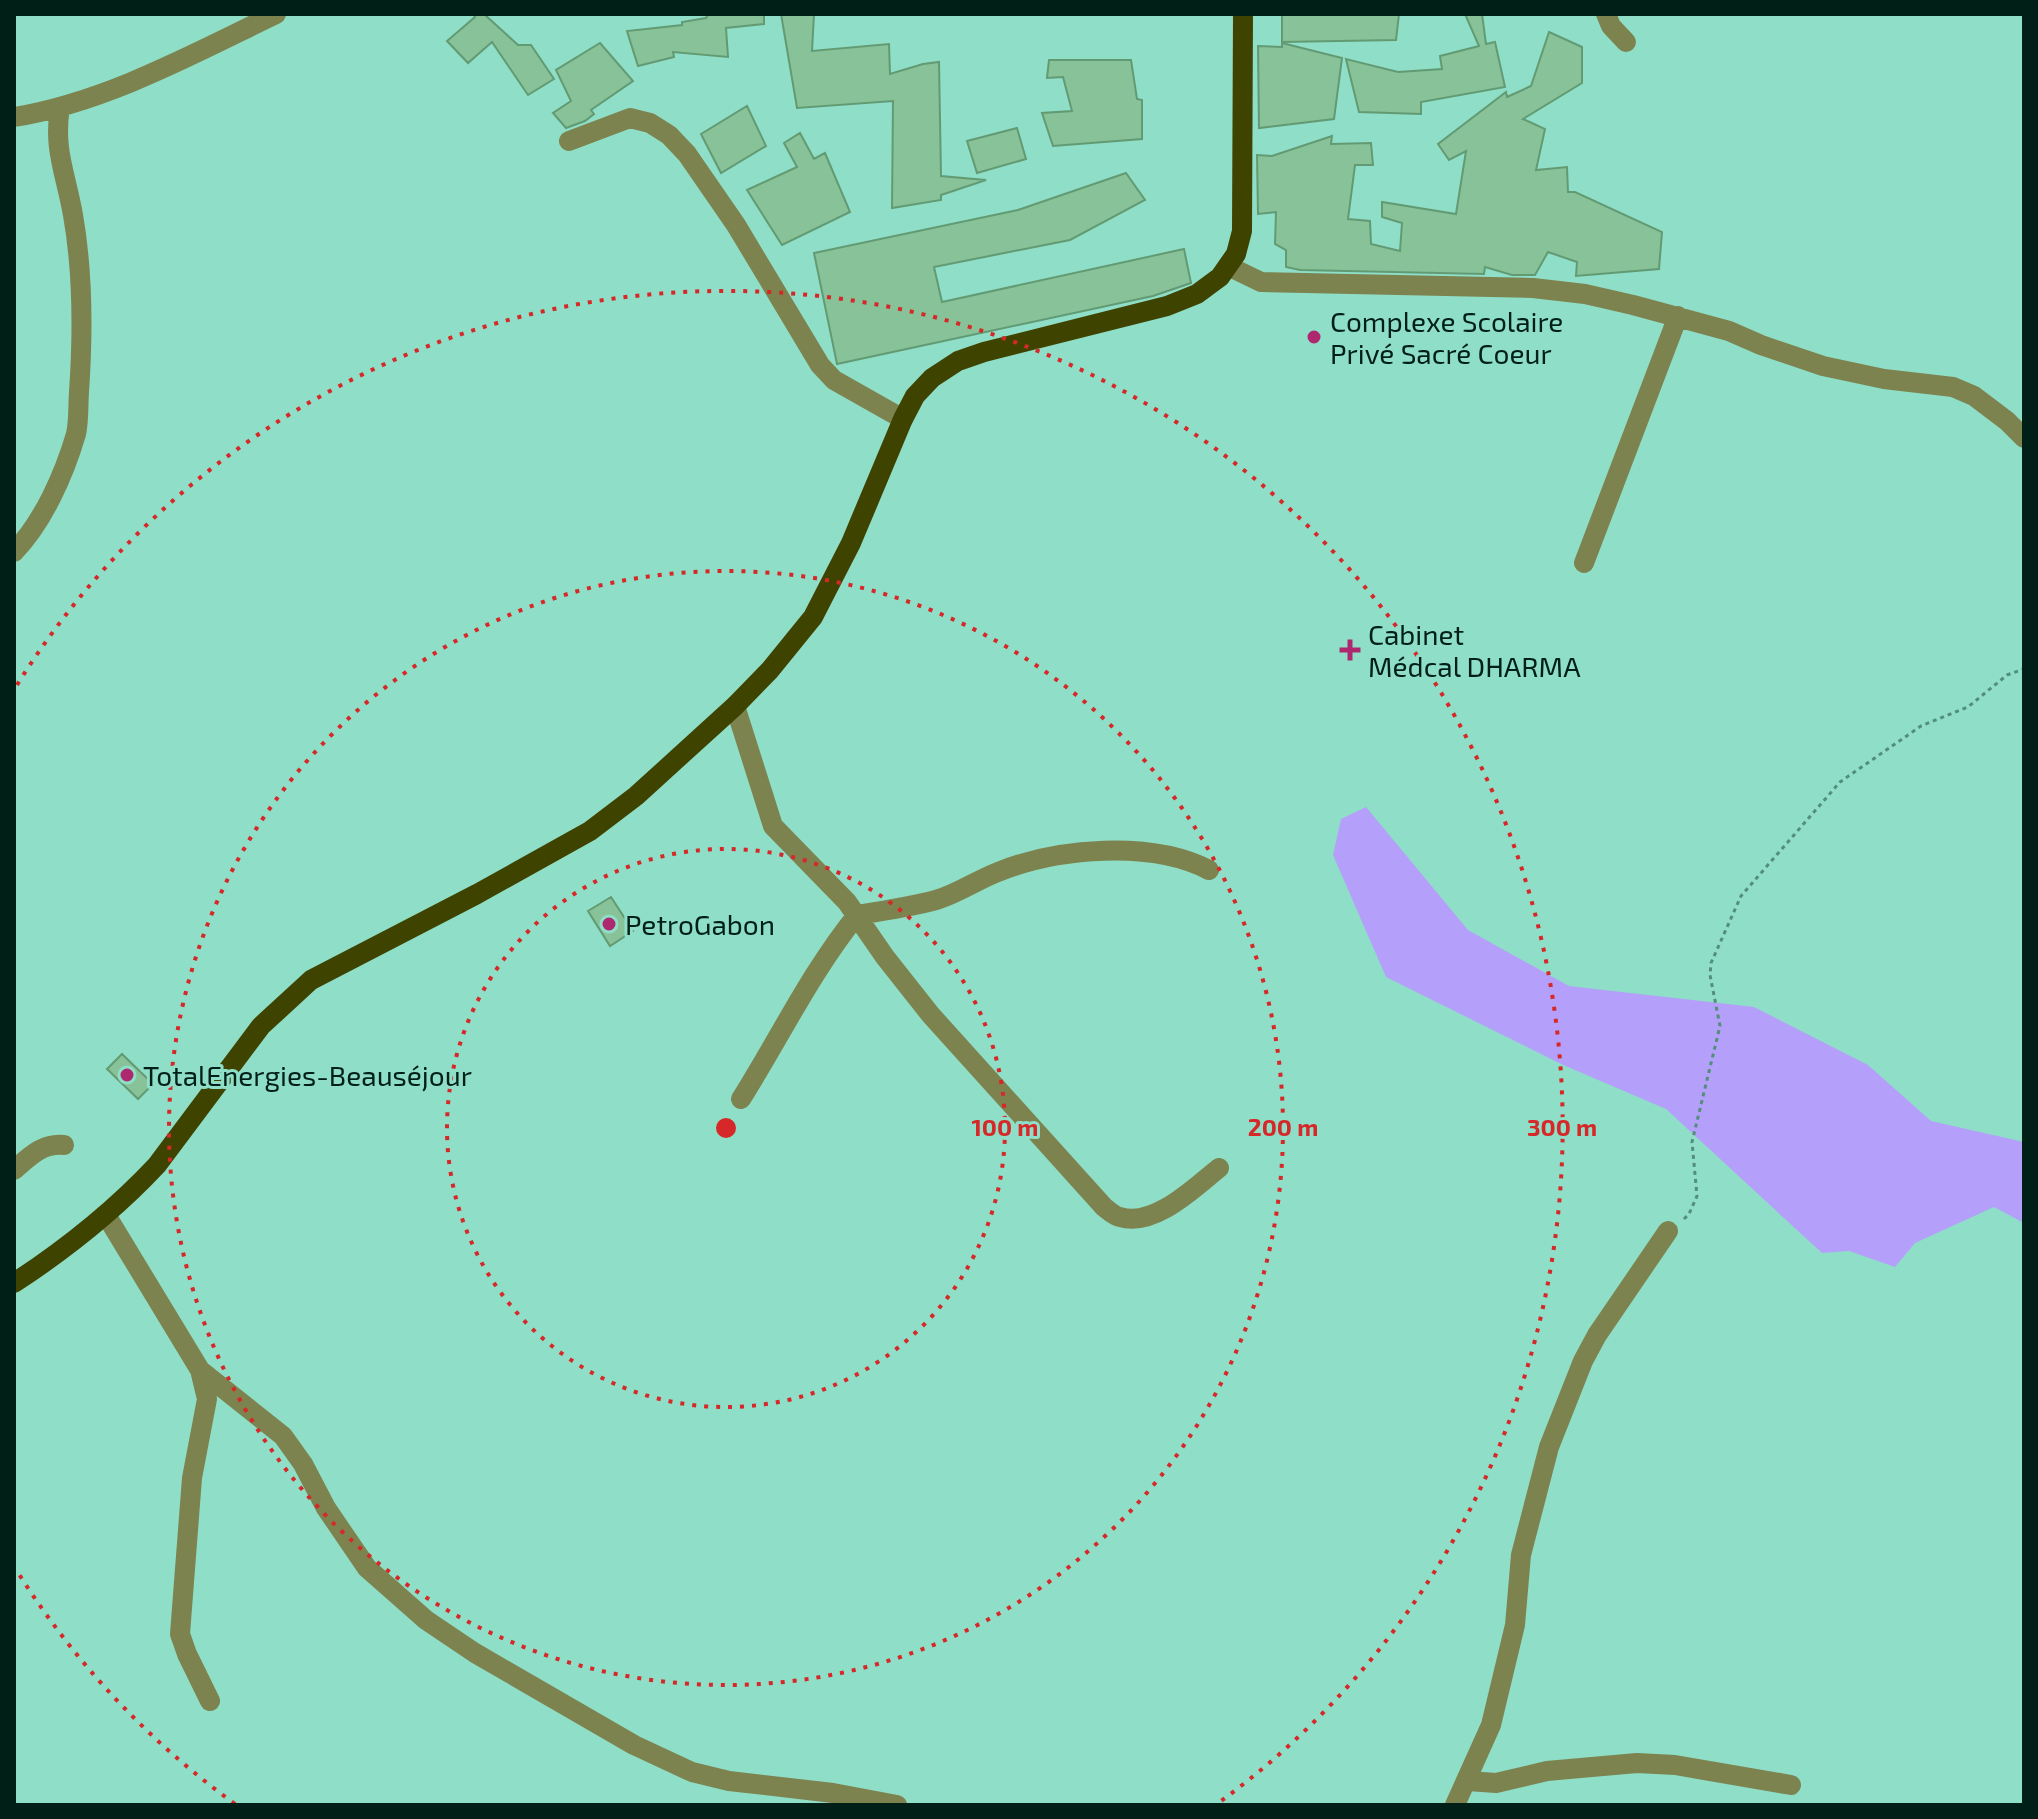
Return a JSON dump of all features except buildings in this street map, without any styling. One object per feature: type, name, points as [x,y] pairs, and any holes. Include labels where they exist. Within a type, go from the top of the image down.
[{"type":"main road","points":[[14,1283],[71,1244],[157,1165],[261,1026],[311,980],[590,831],[636,796],[735,706],[770,670],[813,617],[851,543],[903,419],[915,396],[932,378],[958,361],[1167,306],[1197,294],[1220,277],[1236,254],[1242,231],[1243,14]]},
{"type":"street","points":[[14,117],[60,107],[125,84],[276,14]]},
{"type":"street","points":[[1606,14],[1611,26],[1626,42]]},
{"type":"street","points":[[14,552],[33,528],[46,504],[77,431],[81,362],[78,256],[73,214],[60,164],[56,132],[60,107]]},
{"type":"street","points":[[569,141],[630,118],[650,123],[669,135],[687,154],[736,225],[820,365],[834,380],[903,419]]},
{"type":"street","points":[[1228,266],[1261,282],[1371,282],[1533,288],[1585,294],[1729,331],[1823,366],[1884,379],[1953,387],[1974,396],[2024,438]]},
{"type":"street","points":[[1584,563],[1678,316]]},
{"type":"street","points":[[735,706],[773,826],[835,889],[930,1014],[1104,1207],[1120,1218],[1155,1215],[1219,1168]]},
{"type":"street","points":[[741,1099],[830,948],[857,915],[939,899],[997,872],[1035,859],[1087,850],[1188,859],[1209,870]]},
{"type":"street","points":[[14,1170],[41,1148],[52,1144],[64,1145]]},
{"type":"street","points":[[106,1215],[200,1370],[207,1399],[192,1478],[180,1634],[210,1701]]},
{"type":"street","points":[[1455,1805],[1491,1725],[1515,1625],[1521,1555],[1549,1447],[1583,1361],[1597,1335],[1668,1231]]},
{"type":"street","points":[[200,1370],[283,1436],[367,1568],[416,1612],[475,1653],[634,1745],[692,1772],[729,1781],[833,1793],[897,1805]]},
{"type":"street","points":[[1468,1781],[1496,1783],[1547,1771],[1637,1763],[1675,1765],[1791,1785]]},
{"type":"path","points":[[1668,1231],[1689,1214],[1697,1196],[1692,1142],[1720,1026],[1710,975],[1711,963],[1741,896],[1840,782],[1921,726],[1968,707],[2007,675],[2024,669]]},
{"type":"shaded area","points":[[1366,807],[1468,930],[1569,986],[1754,1007],[1868,1065],[1931,1121],[2024,1142],[2024,1223],[1994,1207],[1915,1243],[1895,1267],[1849,1251],[1822,1253],[1666,1109],[1561,1064],[1386,977],[1333,855],[1341,819]]},
{"type":"place","name":"Complexe Scolaire Privé Sacré Coeur","points":[[1314,337]]},
{"type":"place","name":"Cabinet Médcal DHARMA","points":[[1350,650]]},
{"type":"place","name":"PetroGabon","points":[[609,924]]},
{"type":"place","name":"TotalEnergies-Beauséjour","points":[[127,1075]]}]
